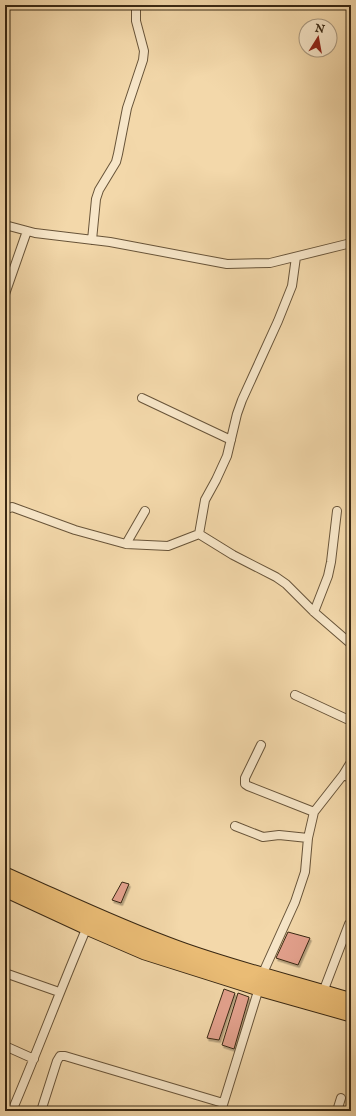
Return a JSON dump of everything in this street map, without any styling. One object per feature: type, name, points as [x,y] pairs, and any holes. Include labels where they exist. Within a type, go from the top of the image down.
[{"type":"highway","points":[[5,875],[92,915],[260,981],[351,1014]]},
{"type":"highway","points":[[5,889],[145,952],[260,981],[323,992],[351,1001]]},
{"type":"street","points":[[92,240],[96,199],[99,190],[116,162],[127,108],[143,60],[144,51],[136,21],[136,5]]},
{"type":"street","points":[[5,225],[27,231],[110,242],[227,264],[270,264],[351,243]]},
{"type":"street","points":[[5,294],[27,231]]},
{"type":"street","points":[[199,534],[205,500],[228,456],[242,400],[292,286],[296,257]]},
{"type":"street","points":[[142,398],[231,440]]},
{"type":"street","points":[[5,510],[12,507],[75,530],[126,544],[168,546],[199,534]]},
{"type":"street","points":[[126,544],[145,511]]},
{"type":"street","points":[[314,612],[328,576],[337,511]]},
{"type":"street","points":[[199,534],[233,555],[276,577],[286,584],[314,612],[351,644]]},
{"type":"street","points":[[295,695],[351,721]]},
{"type":"street","points":[[261,744],[245,778],[245,784],[314,812]]},
{"type":"street","points":[[41,1111],[57,1061],[60,1056],[65,1056],[222,1107],[260,981],[295,902],[304,872],[308,838],[314,812],[347,776],[351,762]]},
{"type":"street","points":[[235,826],[263,838],[279,835],[308,838]]},
{"type":"street","points":[[323,992],[351,922]]},
{"type":"street","points":[[12,1111],[34,1059],[59,992],[87,927]]},
{"type":"street","points":[[5,973],[59,992]]},
{"type":"street","points":[[5,1046],[34,1059]]},
{"type":"street","points":[[337,1111],[341,1098]]},
{"type":"building","points":[[122,882],[129,884],[121,903],[112,900]]},
{"type":"building","points":[[288,932],[310,938],[298,965],[276,958]]},
{"type":"building","points":[[224,989],[235,993],[219,1040],[207,1038]]},
{"type":"building","points":[[238,993],[249,997],[234,1049],[222,1045]]}]
